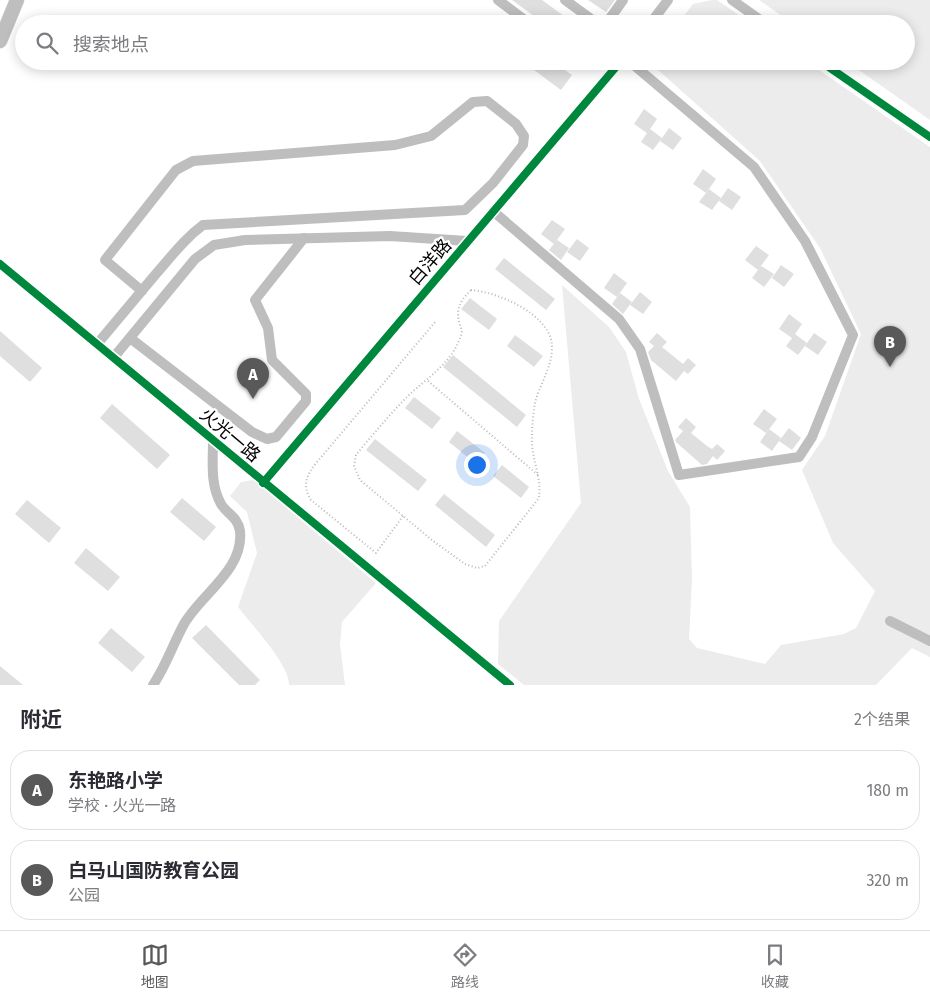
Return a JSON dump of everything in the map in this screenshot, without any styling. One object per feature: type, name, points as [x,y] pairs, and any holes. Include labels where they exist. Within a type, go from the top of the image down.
[{"type":"main road","points":[[0,16],[7,0]]},
{"type":"main road","points":[[0,42],[17,0]]},
{"type":"street","points":[[498,0],[518,15]]},
{"type":"street","points":[[564,0],[585,15]]},
{"type":"street","points":[[612,15],[622,0]]},
{"type":"street","points":[[657,15],[668,0]]},
{"type":"street","points":[[732,0],[753,15]]},
{"type":"street","name":"白洋路","points":[[263,482],[613,70]]},
{"type":"street","points":[[494,212],[619,319],[640,349],[679,475],[799,457],[812,437],[853,335],[805,241],[754,167],[640,70]]},
{"type":"street","points":[[833,70],[930,137]]},
{"type":"street","points":[[98,343],[142,291],[187,237],[203,225],[466,210],[510,163],[523,145],[524,136],[516,124],[504,112],[487,101],[473,102],[431,136],[395,145],[193,162],[176,170],[105,260],[142,291]]},
{"type":"street","points":[[114,357],[195,259],[214,245],[246,240],[390,236],[467,242]]},
{"type":"street","points":[[130,338],[252,432],[267,439],[276,437],[306,401],[306,394],[272,360],[268,328],[255,300],[304,238]]},
{"type":"street","name":"火光一路","points":[[0,264],[510,685]]},
{"type":"street","points":[[153,685],[163,670],[185,622],[229,570],[237,552],[240,531],[234,516],[223,506],[215,492],[213,440]]},
{"type":"street","points":[[890,621],[930,641]]},
{"type":"path","points":[[471,290],[487,291],[514,301],[538,321],[548,333],[552,348],[535,404],[532,451],[541,487],[540,498],[485,566],[477,568],[465,564],[404,516],[360,480],[354,466],[356,455],[416,388],[428,381],[460,340],[462,332],[456,313],[461,300],[471,290]]},
{"type":"path","points":[[404,516],[376,553],[312,500],[305,491],[306,480],[317,462],[436,321]]},
{"type":"path","points":[[428,381],[538,475]]},
{"type":"shaded area","points":[[717,0],[739,15],[685,15],[693,4]]},
{"type":"shaded area","points":[[759,0],[930,0],[930,120],[859,70],[915,70],[915,15],[780,15]]},
{"type":"shaded area","points":[[658,70],[819,70],[930,147],[930,657],[912,648],[876,685],[524,685],[498,664],[499,621],[581,503],[562,285],[609,327],[626,352],[639,399],[668,471],[690,507],[692,579],[689,639],[697,648],[765,664],[781,645],[844,634],[856,628],[875,591],[833,543],[802,470],[825,436],[861,334],[820,248],[760,161]]},
{"type":"shaded area","points":[[253,480],[376,583],[342,622],[340,644],[345,685],[289,685],[288,677],[277,656],[238,607],[257,553],[247,512],[230,496],[241,482]]},
{"type":"building","points":[[512,0],[542,0],[563,15],[533,15]]},
{"type":"building","points":[[588,0],[615,0],[606,12]]},
{"type":"building","points":[[534,70],[565,70],[572,75],[561,90]]},
{"type":"building","points":[[644,109],[657,119],[650,129],[662,138],[653,150],[641,142],[647,133],[634,124]]},
{"type":"building","points":[[669,128],[682,138],[673,150],[660,141]]},
{"type":"building","points":[[703,169],[716,179],[706,193],[693,184]]},
{"type":"building","points":[[728,188],[741,197],[732,210],[719,201]]},
{"type":"building","points":[[709,189],[721,198],[712,210],[699,202]]},
{"type":"building","points":[[552,220],[565,229],[554,244],[541,234]]},
{"type":"building","points":[[577,239],[589,248],[580,261],[567,252]]},
{"type":"building","points":[[557,240],[569,248],[561,260],[549,250]]},
{"type":"building","points":[[756,246],[769,255],[758,270],[745,260]]},
{"type":"building","points":[[504,258],[555,299],[546,310],[495,269]]},
{"type":"building","points":[[781,265],[794,274],[784,287],[772,278]]},
{"type":"building","points":[[761,266],[774,274],[764,287],[752,278]]},
{"type":"building","points":[[614,273],[627,283],[617,297],[604,288]]},
{"type":"building","points":[[640,292],[652,302],[643,314],[630,305]]},
{"type":"building","points":[[620,293],[632,302],[623,314],[612,304]]},
{"type":"building","points":[[470,298],[497,319],[489,330],[461,309]]},
{"type":"building","points":[[789,314],[802,324],[795,334],[807,343],[798,355],[786,346],[793,337],[779,329]]},
{"type":"building","points":[[0,331],[42,368],[30,382],[0,356]]},
{"type":"building","points":[[657,333],[667,342],[662,347],[683,364],[688,358],[696,365],[688,374],[684,371],[676,381],[651,360],[648,352],[654,346],[649,342]]},
{"type":"building","points":[[814,333],[827,342],[818,355],[805,346]]},
{"type":"building","points":[[515,335],[543,356],[534,367],[507,346]]},
{"type":"building","points":[[453,355],[526,415],[517,427],[443,367]]},
{"type":"building","points":[[414,397],[441,418],[432,429],[405,408]]},
{"type":"building","points":[[112,404],[170,455],[157,469],[100,418]]},
{"type":"building","points":[[764,409],[777,419],[766,433],[753,424]]},
{"type":"building","points":[[686,418],[696,427],[691,433],[712,449],[717,444],[725,451],[717,460],[713,456],[707,464],[702,465],[676,442],[675,440],[683,431],[678,427]]},
{"type":"building","points":[[789,428],[801,438],[792,450],[779,441]]},
{"type":"building","points":[[769,429],[781,438],[772,451],[760,442]]},
{"type":"building","points":[[457,431],[485,453],[476,464],[449,442]]},
{"type":"building","points":[[375,439],[427,480],[418,491],[366,450]]},
{"type":"building","points":[[502,465],[529,487],[521,498],[493,476]]},
{"type":"building","points":[[444,494],[495,535],[486,547],[435,505]]},
{"type":"building","points":[[182,498],[216,527],[204,541],[170,512]]},
{"type":"building","points":[[27,500],[61,528],[49,543],[15,514]]},
{"type":"building","points":[[86,548],[120,577],[108,591],[74,563]]},
{"type":"building","points":[[206,625],[260,680],[255,685],[239,685],[192,638]]},
{"type":"building","points":[[111,628],[145,657],[132,672],[98,643]]},
{"type":"building","points":[[0,666],[23,685],[0,685]]},
{"type":"cycle path","points":[[263,483],[613,70]]},
{"type":"cycle path","points":[[833,70],[930,137]]},
{"type":"cycle path","points":[[0,264],[510,685]]},
{"type":"place","name":"白马山国防教育公园","points":[[890,367]]},
{"type":"place","name":"东艳路小学","points":[[253,399]]}]
